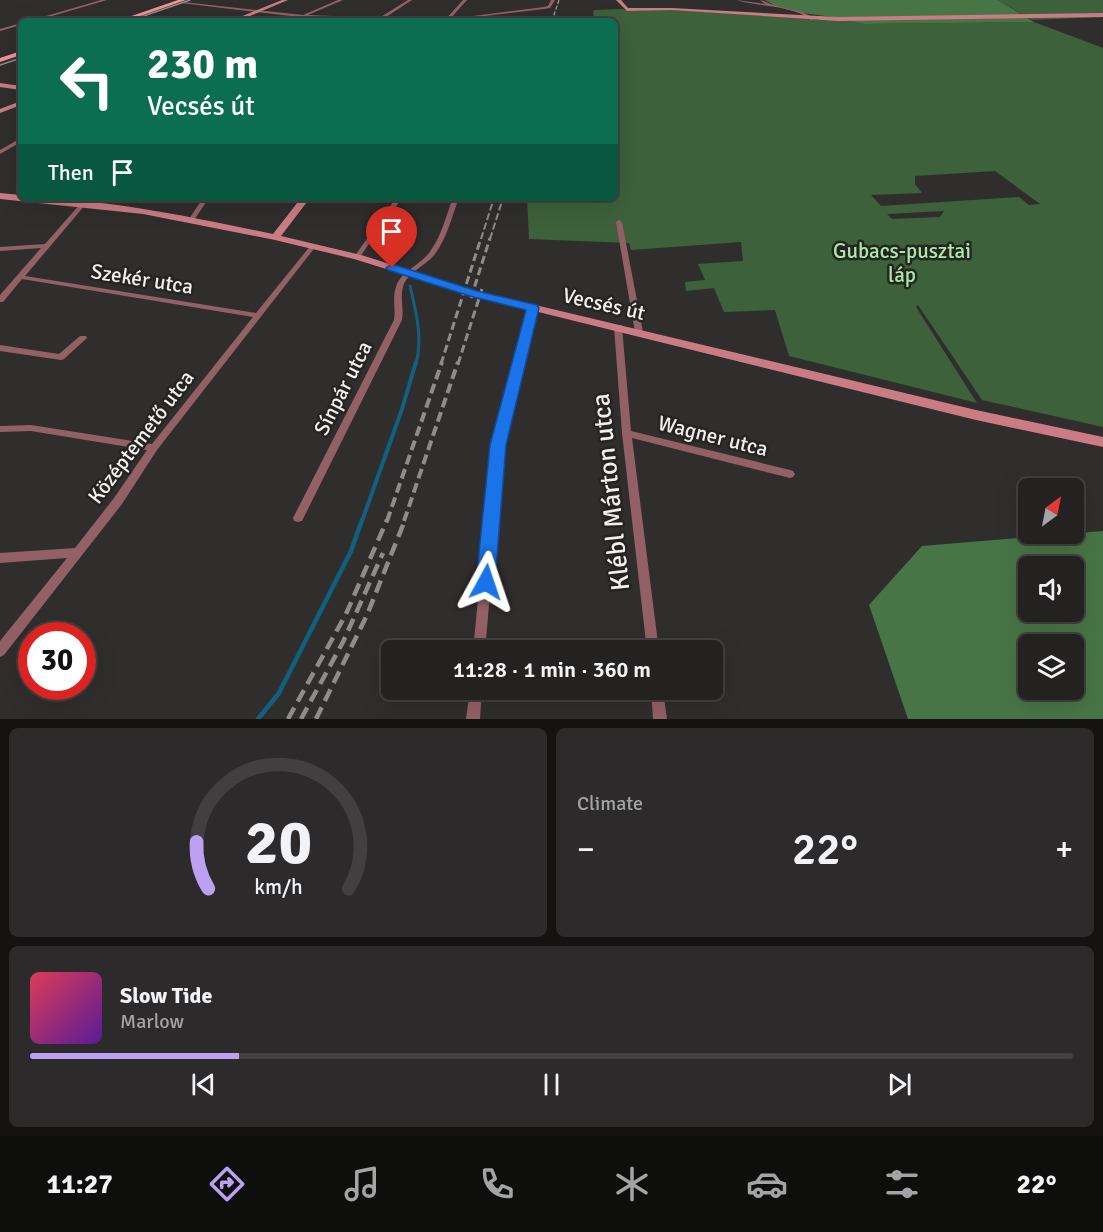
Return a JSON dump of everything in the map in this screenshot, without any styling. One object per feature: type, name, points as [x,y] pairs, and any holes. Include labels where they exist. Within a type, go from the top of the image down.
[{"type":"main road","points":[[124,18],[177,2]]},
{"type":"main road","points":[[129,18],[177,2]]},
{"type":"main road","points":[[0,60],[18,54]]},
{"type":"street","points":[[42,18],[105,0]]},
{"type":"street","points":[[151,0],[340,18]]},
{"type":"street","points":[[240,18],[286,0]]},
{"type":"street","points":[[298,18],[341,0]]},
{"type":"street","points":[[379,18],[410,0]]},
{"type":"street","points":[[449,18],[465,0]]},
{"type":"street","points":[[463,18],[549,7],[553,0]]},
{"type":"street","points":[[618,0],[627,10],[693,10],[812,19],[958,19],[1103,15]]},
{"type":"street","points":[[681,0],[693,10]]},
{"type":"street","points":[[738,0],[808,15],[812,19]]},
{"type":"street","points":[[762,0],[769,6]]},
{"type":"street","points":[[469,17],[503,15],[511,17]]},
{"type":"street","points":[[0,30],[18,25]]},
{"type":"street","points":[[0,85],[18,88]]},
{"type":"street","points":[[0,111],[18,104]]},
{"type":"street","points":[[0,152],[18,142]]},
{"type":"street","points":[[0,196],[18,198]]},
{"type":"street","points":[[0,300],[84,201]]},
{"type":"street","name":"Vecsés út","points":[[84,201],[192,219],[276,237],[357,257],[474,293],[533,308],[976,415],[1103,442]]},
{"type":"street","points":[[192,219],[204,201]]},
{"type":"street","points":[[276,237],[304,201]]},
{"type":"street","points":[[357,257],[397,201]]},
{"type":"street","points":[[409,273],[432,254],[455,201]]},
{"type":"street","points":[[619,222],[639,332]]},
{"type":"street","points":[[0,249],[47,246]]},
{"type":"street","name":"Középtemető utca","points":[[0,651],[118,501],[154,448],[313,246]]},
{"type":"street","name":"Sínpár utca","points":[[298,518],[398,320],[401,308],[398,294],[400,284],[409,273]]},
{"type":"street","name":"Szekér utca","points":[[21,277],[258,316]]},
{"type":"street","points":[[481,640],[498,445],[533,308]]},
{"type":"street","name":"Klébl Márton utca","points":[[618,327],[627,433],[652,640]]},
{"type":"street","points":[[0,348],[61,357],[83,338]]},
{"type":"street","points":[[0,429],[31,428],[154,448]]},
{"type":"street","name":"Wagner utca","points":[[627,433],[790,474]]},
{"type":"street","points":[[0,558],[79,552]]},
{"type":"street","points":[[473,719],[475,700]]},
{"type":"street","points":[[658,700],[660,719]]},
{"type":"green space","points":[[765,0],[998,0],[1034,22],[864,24],[792,11]]},
{"type":"green space","points":[[998,0],[1103,0],[1103,17],[1032,20]]},
{"type":"green space","name":"Gubacs-pusztai láp","points":[[672,9],[818,20],[843,18],[864,24],[1034,22],[1103,48],[1103,427],[982,400],[918,305],[916,307],[977,403],[789,356],[775,310],[724,312],[714,288],[686,291],[685,282],[705,280],[698,264],[743,261],[741,242],[631,250],[629,243],[529,239],[527,201],[618,201],[618,18],[594,18],[594,10]],"holes":[[[995,171],[1040,204],[1029,205],[1019,197],[881,206],[871,195],[922,193],[915,184],[915,176]],[[944,211],[940,217],[892,219],[887,214]]]},
{"type":"green space","points":[[1103,531],[1103,719],[908,719],[869,605],[922,546],[1018,538],[1018,544],[1084,544],[1084,533]]},
{"type":"waterway","points":[[410,286],[419,334],[416,364]]},
{"type":"waterway","points":[[362,521],[402,409],[416,362]]},
{"type":"waterway","points":[[258,719],[279,693],[351,551],[362,520]]},
{"type":"tram line","points":[[138,18],[190,0]]},
{"type":"tram line","points":[[0,65],[18,59]]},
{"type":"railway","points":[[553,18],[559,0]]},
{"type":"railway","points":[[481,239],[493,201]]},
{"type":"railway","points":[[490,239],[502,201]]},
{"type":"railway","points":[[441,364],[481,238]]},
{"type":"railway","points":[[471,298],[490,238]]},
{"type":"railway","points":[[458,364],[482,289]]},
{"type":"railway","points":[[387,521],[442,362]]},
{"type":"railway","points":[[404,521],[458,362]]},
{"type":"railway","points":[[288,719],[346,614],[387,520]]},
{"type":"railway","points":[[316,719],[367,615],[405,520]]},
{"type":"railway","points":[[301,719],[343,642],[383,553]]},
{"type":"route","points":[[392,268],[533,308],[498,445],[486,582]]}]
